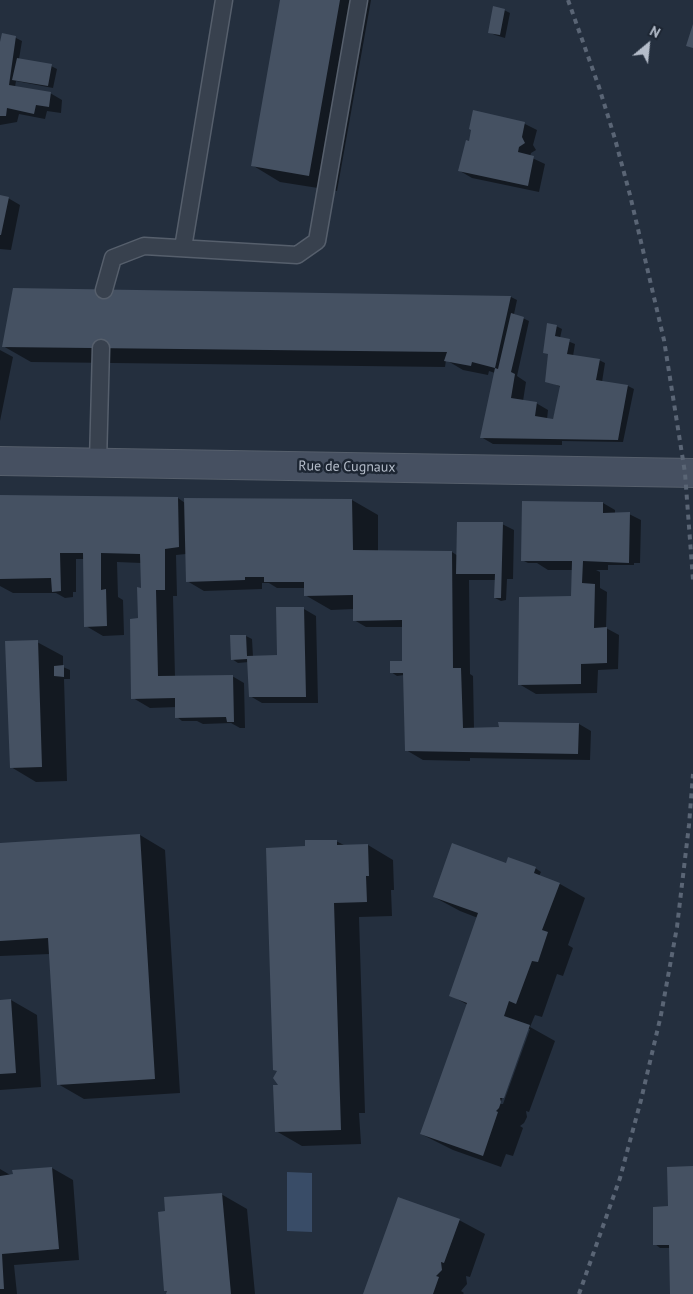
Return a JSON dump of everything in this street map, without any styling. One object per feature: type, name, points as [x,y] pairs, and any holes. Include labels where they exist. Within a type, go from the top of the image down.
[{"type":"street","name":"Rue de Cugnaux","points":[[0,461],[693,473]]},
{"type":"lane","points":[[182,248],[224,0]]},
{"type":"lane","points":[[104,290],[113,258],[144,246],[297,255],[318,241],[359,0]]},
{"type":"lane","points":[[98,462],[101,348]]},
{"type":"water","points":[[287,1172],[312,1173],[312,1232],[287,1231]]},
{"type":"building","points":[[280,0],[340,0],[309,176],[251,166]]},
{"type":"building","points":[[493,6],[505,9],[500,35],[488,33]]},
{"type":"building","points":[[693,24],[693,48],[686,46]]},
{"type":"building","points":[[2,33],[16,36],[9,85],[51,92],[49,107],[36,105],[34,114],[7,108],[6,116],[0,116],[0,42]]},
{"type":"building","points":[[17,58],[52,64],[48,86],[12,80]]},
{"type":"building","points":[[473,110],[525,122],[522,137],[525,143],[519,147],[518,152],[534,156],[528,186],[458,171],[466,140],[469,141],[471,130],[469,129]]},
{"type":"building","points":[[0,195],[9,197],[1,235],[0,235]]},
{"type":"building","points":[[13,288],[511,296],[495,368],[472,362],[471,366],[444,361],[447,352],[2,347]]},
{"type":"building","points":[[511,313],[524,317],[511,372],[515,374],[511,398],[537,402],[535,416],[553,419],[560,386],[545,382],[548,354],[543,353],[547,323],[557,325],[555,336],[570,339],[567,354],[600,359],[596,380],[628,385],[618,440],[480,438],[495,368],[498,369]]},
{"type":"building","points":[[0,495],[178,497],[179,547],[165,549],[165,590],[156,590],[158,676],[233,675],[234,722],[227,722],[226,717],[175,718],[175,698],[131,699],[130,619],[138,618],[137,587],[141,588],[140,554],[101,553],[101,590],[106,589],[107,626],[84,627],[83,553],[60,553],[61,591],[52,592],[51,578],[0,579]]},
{"type":"building","points":[[184,498],[352,499],[353,550],[452,551],[453,668],[461,668],[463,728],[499,727],[498,722],[579,723],[578,754],[405,751],[403,673],[390,673],[390,661],[402,661],[402,620],[353,621],[353,595],[304,596],[304,582],[264,582],[264,577],[245,577],[245,580],[186,582]]},
{"type":"building","points":[[522,501],[603,502],[603,513],[630,512],[629,563],[583,561],[582,583],[595,584],[594,628],[607,627],[607,663],[581,664],[581,684],[518,685],[519,597],[571,596],[572,561],[521,561]]},
{"type":"building","points":[[457,522],[503,522],[501,598],[494,598],[495,574],[456,574]]},
{"type":"building","points":[[276,607],[304,607],[306,697],[249,697],[247,659],[231,660],[230,635],[246,635],[247,656],[277,655]]},
{"type":"building","points":[[38,640],[42,767],[10,768],[5,641]]},
{"type":"building","points":[[64,665],[64,677],[54,676],[54,666]]},
{"type":"building","points":[[140,834],[155,1079],[57,1085],[48,938],[0,941],[0,843]]},
{"type":"building","points":[[305,840],[337,840],[337,845],[368,844],[369,876],[366,876],[367,902],[334,903],[341,1130],[275,1132],[273,1085],[278,1085],[273,1078],[277,1071],[273,1070],[266,848],[305,846]]},
{"type":"building","points":[[452,843],[506,863],[508,857],[536,867],[534,873],[560,883],[542,930],[548,932],[538,962],[532,961],[516,1004],[509,1001],[504,1016],[530,1025],[504,1098],[500,1098],[501,1102],[496,1111],[498,1112],[483,1156],[420,1134],[467,1003],[449,996],[478,913],[433,897]]},
{"type":"building","points":[[11,999],[16,1073],[0,1074],[0,1000]]},
{"type":"building","points":[[693,1166],[693,1294],[670,1294],[669,1245],[653,1245],[653,1207],[668,1206],[667,1167]]},
{"type":"building","points":[[52,1167],[59,1249],[2,1254],[4,1289],[0,1289],[0,1176],[13,1174],[12,1170]]},
{"type":"building","points":[[222,1193],[231,1294],[166,1294],[167,1291],[164,1291],[158,1212],[165,1211],[164,1197]]},
{"type":"building","points":[[398,1197],[460,1219],[444,1263],[441,1262],[442,1270],[436,1276],[439,1277],[433,1294],[363,1294]]},
{"type":"railway","points":[[568,0],[615,139],[664,340],[685,473],[693,580]]},
{"type":"railway","points":[[579,1294],[620,1178],[661,1015],[677,927],[693,774]]}]
